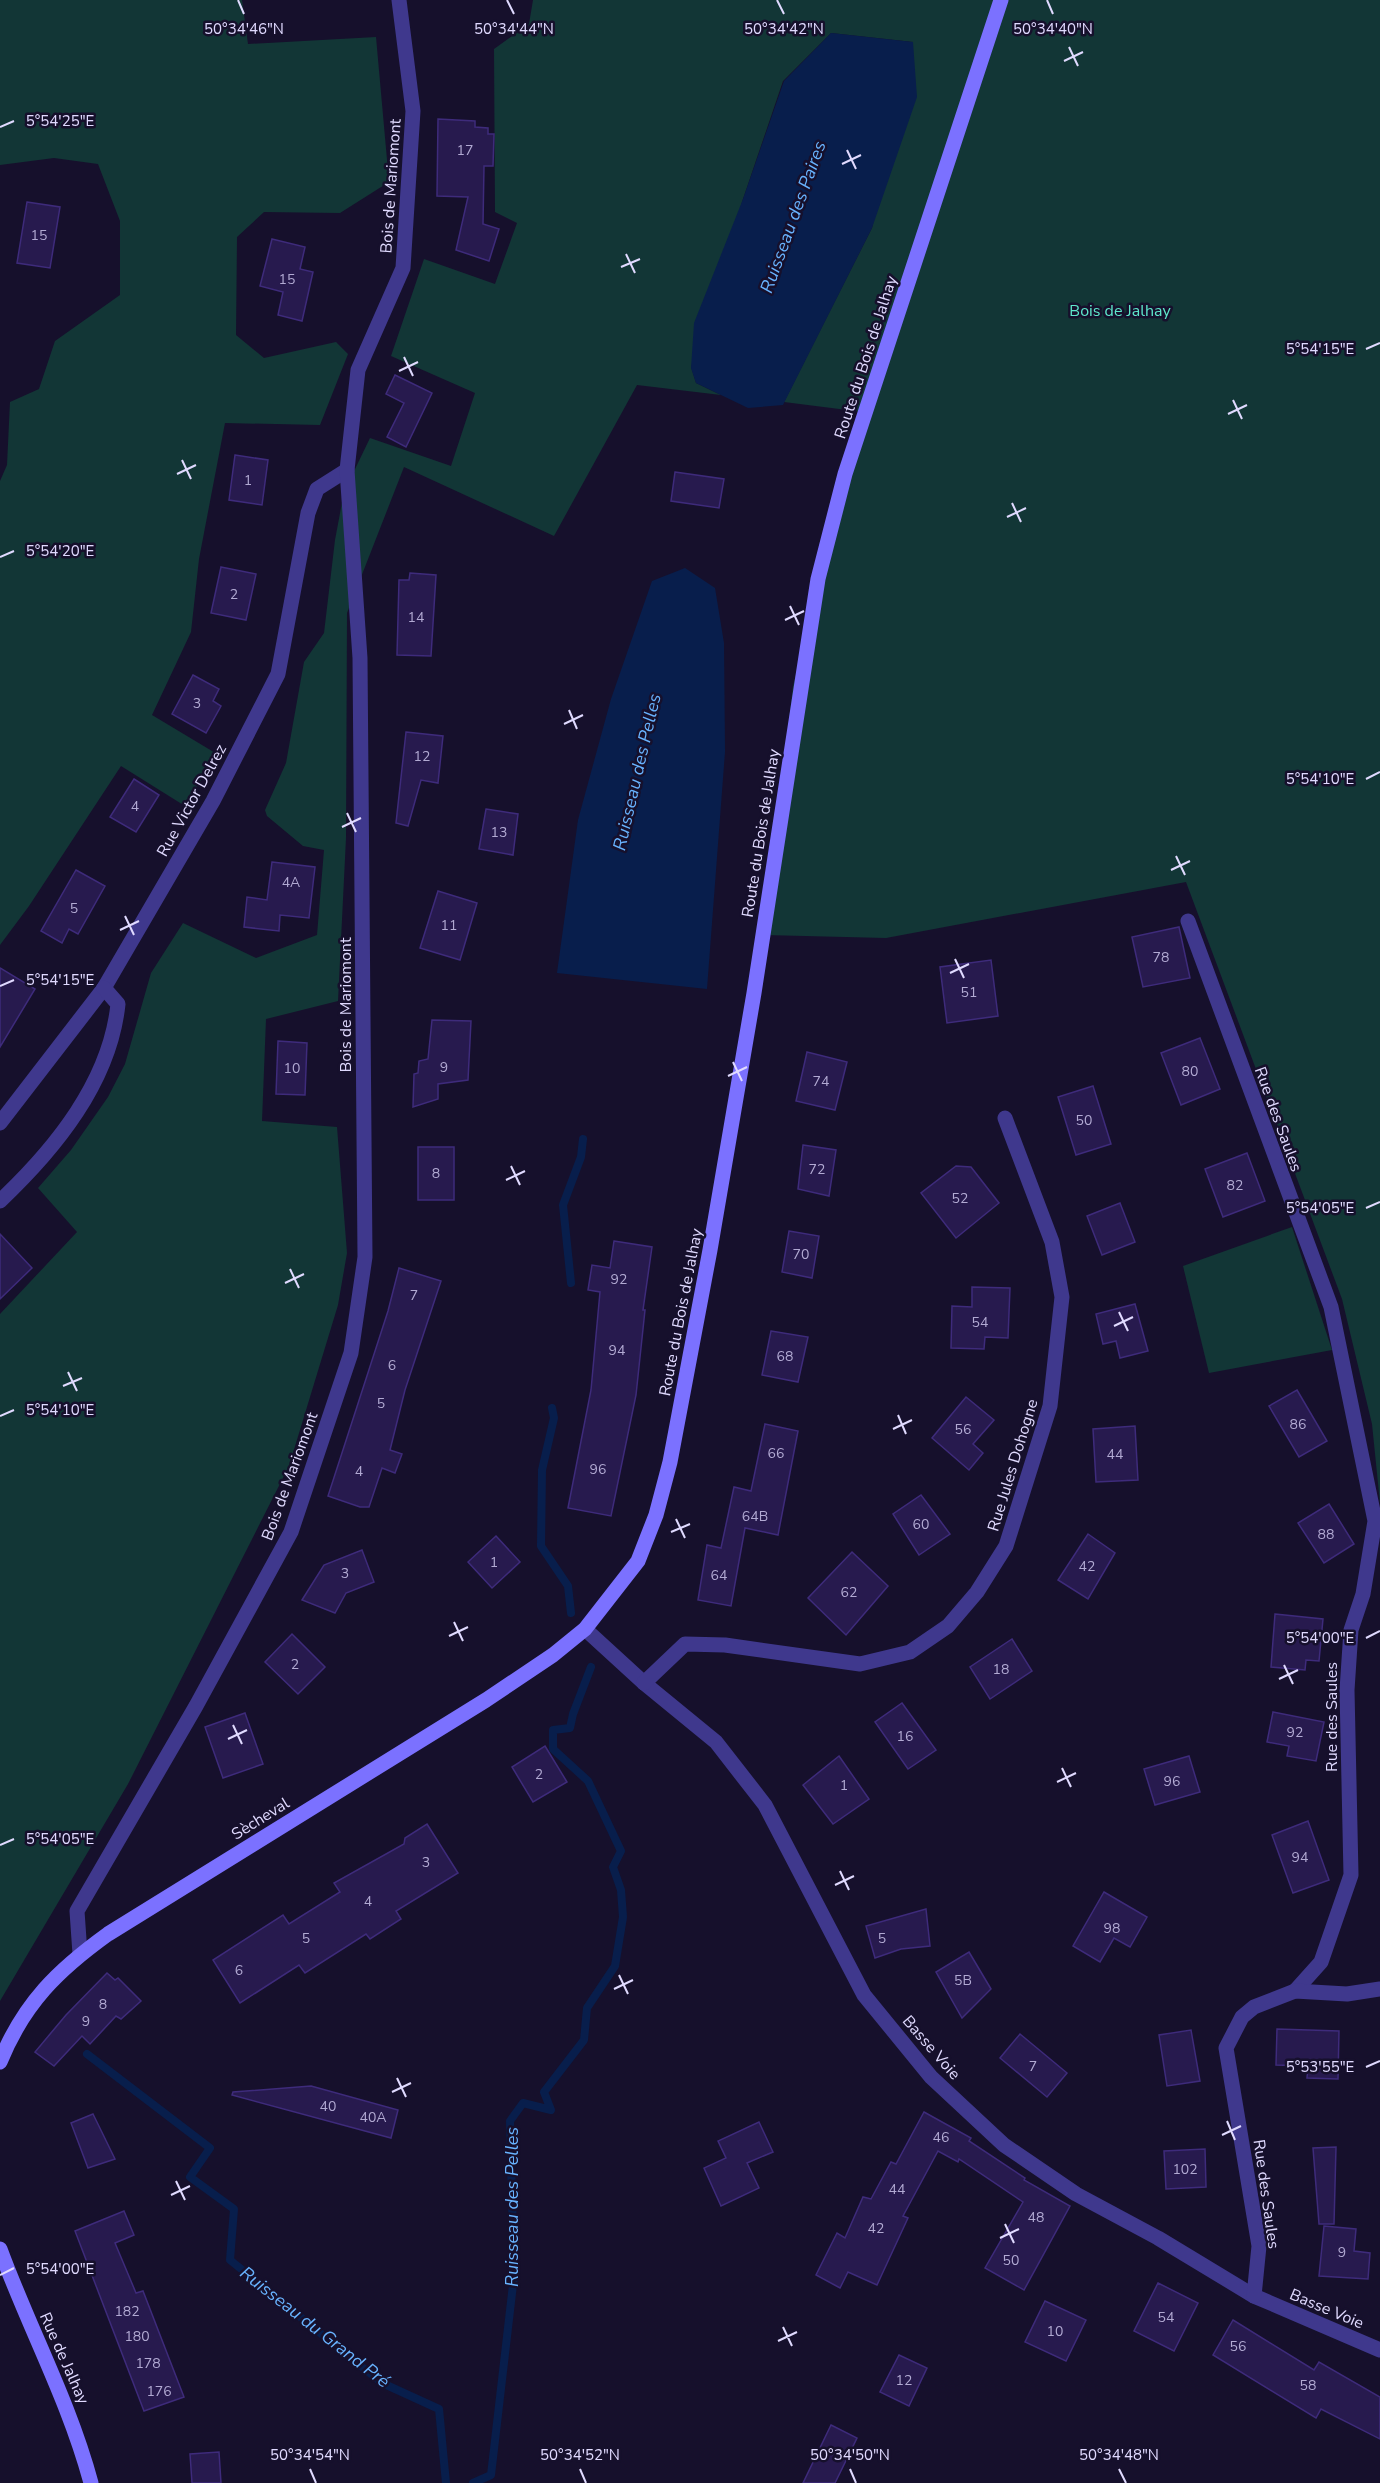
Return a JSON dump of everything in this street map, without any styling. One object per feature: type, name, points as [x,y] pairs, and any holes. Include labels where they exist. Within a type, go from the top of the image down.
[{"type":"main road","name":"Route du Bois de Jalhay","points":[[553,1654],[585,1629],[638,1561],[656,1515],[670,1462],[754,993],[818,579],[845,474],[1001,0]]},
{"type":"main road","name":"Sècheval","points":[[0,2062],[5,2038],[41,1990],[80,1954],[108,1934],[486,1700],[553,1654]]},
{"type":"main road","name":"Rue de Jalhay","points":[[0,2249],[16,2292],[65,2401],[91,2483]]},
{"type":"street","name":"Bois de Mariomont","points":[[80,1954],[77,1911],[196,1706],[291,1532],[351,1353],[365,1257],[360,658],[347,470],[358,370],[402,268],[414,111],[399,0]]},
{"type":"street","name":"Rue Victor Delrez","points":[[0,1123],[105,988],[213,801],[278,674],[308,513],[317,489],[347,470]]},
{"type":"street","name":"Rue des Saules","points":[[1188,921],[1331,1307],[1375,1521],[1363,1594],[1351,1629],[1348,1680],[1351,1875],[1321,1962],[1295,1991]]},
{"type":"street","points":[[0,1201],[66,1127],[102,1067],[116,1029],[118,1004],[105,988]]},
{"type":"street","name":"Rue Jules Dohogne","points":[[644,1683],[686,1644],[725,1644],[860,1664],[910,1652],[948,1626],[977,1592],[1006,1546],[1050,1406],[1062,1297],[1052,1242],[1005,1118]]},
{"type":"street","name":"Basse Voie","points":[[585,1629],[644,1683],[716,1743],[765,1805],[864,1995],[931,2077],[1004,2145],[1076,2194],[1158,2238],[1254,2296],[1380,2350]]},
{"type":"street","name":"Rue des Saules","points":[[1254,2296],[1259,2246],[1226,2048],[1242,2017],[1254,2007],[1295,1991],[1347,1994],[1380,1989]]},
{"type":"green space","points":[[0,0],[242,0],[248,44],[376,37],[389,182],[340,213],[264,212],[237,237],[236,335],[264,358],[336,342],[348,354],[320,425],[225,423],[199,559],[191,632],[152,715],[217,754],[185,806],[121,766],[29,906],[0,945],[0,481],[7,465],[10,402],[39,389],[55,341],[120,295],[120,221],[98,164],[54,158],[0,165]]},
{"type":"green space","name":"Bois de Jalhay","points":[[533,0],[1380,0],[1380,1503],[1372,1424],[1342,1299],[1186,882],[886,938],[764,935],[793,686],[863,412],[784,402],[872,228],[913,42],[831,33],[783,81],[743,199],[691,367],[696,383],[721,395],[637,385],[554,536],[404,467],[347,613],[346,838],[338,1001],[266,1019],[262,1121],[337,1127],[347,1253],[338,1305],[289,1466],[128,1784],[0,2001],[0,1314],[77,1232],[38,1188],[71,1150],[108,1097],[125,1064],[151,973],[183,923],[256,958],[317,935],[324,850],[303,846],[267,816],[265,810],[286,763],[304,662],[324,633],[335,540],[344,492],[370,438],[451,466],[475,393],[391,356],[424,259],[495,284],[517,223],[495,212],[494,49],[529,24]]},
{"type":"green space","points":[[1292,1227],[1332,1350],[1209,1373],[1183,1266]]},
{"type":"water","name":"Ruisseau des Paires","points":[[831,33],[913,42],[917,97],[872,228],[783,405],[748,408],[696,383],[691,368],[694,323],[743,199],[784,81]]},
{"type":"water","points":[[685,568],[715,588],[724,643],[725,752],[707,989],[557,973],[578,820],[611,699],[652,581]]},
{"type":"building","points":[[438,119],[475,121],[475,127],[488,128],[488,134],[494,134],[493,166],[484,166],[483,224],[499,229],[489,261],[456,250],[468,197],[437,196]]},
{"type":"building","points":[[27,202],[60,207],[50,268],[17,263]]},
{"type":"building","points":[[272,239],[305,247],[300,269],[313,272],[302,321],[278,315],[283,292],[260,286]]},
{"type":"building","points":[[395,375],[432,393],[406,447],[387,437],[404,403],[386,394]]},
{"type":"building","points":[[235,455],[268,460],[262,505],[229,500]]},
{"type":"building","points":[[675,472],[724,479],[719,508],[671,501]]},
{"type":"building","points":[[221,567],[256,574],[246,620],[211,613]]},
{"type":"building","points":[[410,573],[436,575],[431,656],[397,655],[399,580],[409,580]]},
{"type":"building","points":[[193,675],[219,689],[213,701],[221,706],[206,733],[172,714]]},
{"type":"building","points":[[406,732],[443,736],[438,783],[421,780],[408,826],[396,823]]},
{"type":"building","points":[[134,779],[159,795],[136,832],[110,817]]},
{"type":"building","points":[[486,809],[518,814],[513,855],[479,849]]},
{"type":"building","points":[[272,862],[315,867],[309,918],[280,915],[279,931],[244,927],[247,897],[267,900]]},
{"type":"building","points":[[76,870],[105,886],[78,934],[69,929],[62,943],[41,931]]},
{"type":"building","points":[[438,891],[477,903],[460,960],[420,948]]},
{"type":"building","points":[[1179,927],[1190,978],[1143,987],[1132,937]]},
{"type":"building","points":[[991,960],[998,1016],[947,1023],[940,967]]},
{"type":"building","points":[[0,968],[35,989],[0,1047]]},
{"type":"building","points":[[432,1020],[471,1021],[468,1080],[438,1084],[438,1099],[413,1107],[414,1074],[418,1073],[419,1061],[428,1059]]},
{"type":"building","points":[[1200,1038],[1220,1089],[1181,1105],[1161,1053]]},
{"type":"building","points":[[278,1041],[307,1043],[305,1095],[276,1094]]},
{"type":"building","points":[[807,1052],[847,1062],[835,1110],[796,1101]]},
{"type":"building","points":[[1093,1086],[1111,1144],[1076,1155],[1058,1097]]},
{"type":"building","points":[[803,1145],[836,1150],[829,1196],[798,1189]]},
{"type":"building","points":[[418,1147],[454,1147],[454,1200],[418,1200]]},
{"type":"building","points":[[1247,1153],[1265,1201],[1223,1217],[1205,1169]]},
{"type":"building","points":[[956,1166],[971,1167],[999,1203],[956,1238],[921,1193]]},
{"type":"building","points":[[1120,1203],[1135,1242],[1102,1255],[1087,1216]]},
{"type":"building","points":[[789,1231],[819,1236],[812,1278],[782,1272]]},
{"type":"building","points":[[0,1234],[32,1268],[0,1299]]},
{"type":"building","points":[[614,1241],[652,1247],[643,1310],[645,1310],[636,1395],[611,1516],[568,1508],[591,1390],[600,1292],[588,1290],[592,1265],[610,1268]]},
{"type":"building","points":[[399,1268],[441,1281],[405,1390],[390,1450],[402,1454],[395,1473],[382,1468],[369,1507],[360,1507],[328,1496],[388,1311]]},
{"type":"building","points":[[972,1287],[1010,1288],[1008,1338],[985,1337],[984,1349],[951,1348],[952,1306],[972,1307]]},
{"type":"building","points":[[1135,1304],[1148,1351],[1120,1358],[1116,1341],[1103,1344],[1096,1314]]},
{"type":"building","points":[[771,1331],[808,1337],[798,1382],[762,1375]]},
{"type":"building","points":[[1297,1390],[1327,1441],[1299,1457],[1269,1406]]},
{"type":"building","points":[[966,1397],[994,1420],[973,1444],[983,1453],[969,1470],[932,1438]]},
{"type":"building","points":[[765,1424],[798,1431],[778,1535],[745,1528],[731,1606],[698,1600],[707,1545],[721,1548],[734,1487],[751,1491]]},
{"type":"building","points":[[1135,1426],[1138,1480],[1096,1482],[1093,1429]]},
{"type":"building","points":[[921,1495],[950,1534],[919,1555],[893,1514]]},
{"type":"building","points":[[1329,1504],[1354,1544],[1324,1563],[1298,1523]]},
{"type":"building","points":[[1088,1534],[1115,1553],[1088,1599],[1058,1580]]},
{"type":"building","points":[[496,1536],[520,1562],[492,1588],[468,1562]]},
{"type":"building","points":[[362,1550],[374,1582],[346,1593],[335,1613],[302,1600],[324,1565]]},
{"type":"building","points":[[852,1552],[888,1586],[846,1635],[808,1598]]},
{"type":"building","points":[[1275,1614],[1323,1619],[1319,1661],[1306,1660],[1305,1670],[1271,1667]]},
{"type":"building","points":[[292,1634],[325,1667],[298,1694],[265,1662]]},
{"type":"building","points":[[1012,1639],[1032,1671],[990,1699],[970,1667]]},
{"type":"building","points":[[902,1703],[936,1750],[908,1769],[875,1722]]},
{"type":"building","points":[[1273,1712],[1324,1722],[1316,1761],[1287,1756],[1289,1746],[1267,1742]]},
{"type":"building","points":[[245,1713],[263,1764],[223,1778],[205,1727]]},
{"type":"building","points":[[545,1746],[567,1782],[533,1802],[512,1767]]},
{"type":"building","points":[[839,1756],[869,1799],[833,1824],[803,1785]]},
{"type":"building","points":[[1189,1756],[1200,1792],[1155,1805],[1144,1769]]},
{"type":"building","points":[[1308,1821],[1329,1880],[1293,1893],[1272,1835]]},
{"type":"building","points":[[427,1824],[458,1873],[396,1911],[401,1919],[370,1939],[366,1934],[305,1973],[299,1965],[240,2003],[213,1960],[283,1915],[289,1924],[340,1892],[334,1883],[404,1844],[405,1838]]},
{"type":"building","points":[[1104,1892],[1147,1917],[1130,1947],[1114,1938],[1100,1962],[1073,1946]]},
{"type":"building","points":[[926,1909],[930,1946],[901,1949],[875,1958],[866,1926]]},
{"type":"building","points":[[969,1952],[991,1989],[962,2018],[936,1972]]},
{"type":"building","points":[[107,1973],[115,1980],[118,1978],[141,2001],[121,2019],[116,2016],[90,2044],[82,2036],[54,2066],[35,2052],[66,2015]]},
{"type":"building","points":[[1277,2029],[1339,2031],[1338,2079],[1307,2078],[1308,2066],[1276,2065]]},
{"type":"building","points":[[1191,2030],[1200,2081],[1167,2086],[1159,2035]]},
{"type":"building","points":[[1020,2034],[1067,2073],[1047,2097],[1000,2058]]},
{"type":"building","points":[[311,2086],[398,2110],[391,2138],[232,2095],[233,2092]]},
{"type":"building","points":[[924,2112],[971,2138],[969,2141],[1025,2178],[1024,2180],[1070,2206],[1024,2290],[985,2268],[1023,2202],[959,2159],[958,2162],[938,2151],[903,2216],[908,2218],[877,2285],[848,2272],[840,2288],[816,2275],[837,2233],[845,2238],[863,2197],[871,2199],[891,2162],[896,2164]]},
{"type":"building","points":[[93,2114],[115,2159],[88,2168],[71,2123]]},
{"type":"building","points":[[759,2122],[773,2152],[747,2163],[759,2188],[721,2206],[704,2168],[726,2158],[718,2141]]},
{"type":"building","points":[[1336,2147],[1334,2224],[1319,2224],[1313,2148]]},
{"type":"building","points":[[1205,2149],[1206,2187],[1166,2189],[1164,2151]]},
{"type":"building","points":[[124,2211],[134,2235],[115,2243],[136,2293],[143,2291],[184,2397],[144,2411],[75,2231]]},
{"type":"building","points":[[1324,2226],[1356,2229],[1354,2251],[1370,2253],[1368,2279],[1319,2276]]},
{"type":"building","points":[[1158,2283],[1198,2303],[1174,2351],[1134,2331]]},
{"type":"building","points":[[1045,2301],[1086,2320],[1066,2361],[1025,2342]]},
{"type":"building","points":[[1233,2320],[1314,2370],[1319,2362],[1380,2397],[1380,2439],[1321,2409],[1316,2418],[1213,2355]]},
{"type":"building","points":[[899,2355],[927,2368],[909,2406],[880,2392]]},
{"type":"building","points":[[831,2425],[857,2438],[835,2483],[803,2483]]},
{"type":"building","points":[[219,2452],[221,2483],[192,2483],[190,2454]]},
{"type":"waterway","name":"Ruisseau des Pelles","points":[[571,1283],[563,1205],[581,1157],[583,1139]]},
{"type":"waterway","name":"Ruisseau des Pelles","points":[[552,1408],[554,1418],[542,1470],[541,1546],[568,1586],[571,1613]]},
{"type":"waterway","name":"Ruisseau des Pelles","points":[[473,2483],[491,2475],[514,2276],[510,2121],[523,2103],[551,2110],[544,2092],[584,2040],[587,2008],[615,1966],[623,1917],[621,1890],[613,1867],[621,1851],[588,1781],[553,1749],[553,1730],[570,1728],[591,1667]]},
{"type":"waterway","name":"Ruisseau du Grand Pré","points":[[87,2054],[210,2148],[190,2177],[234,2209],[230,2260],[382,2383],[439,2409],[446,2483]]}]
